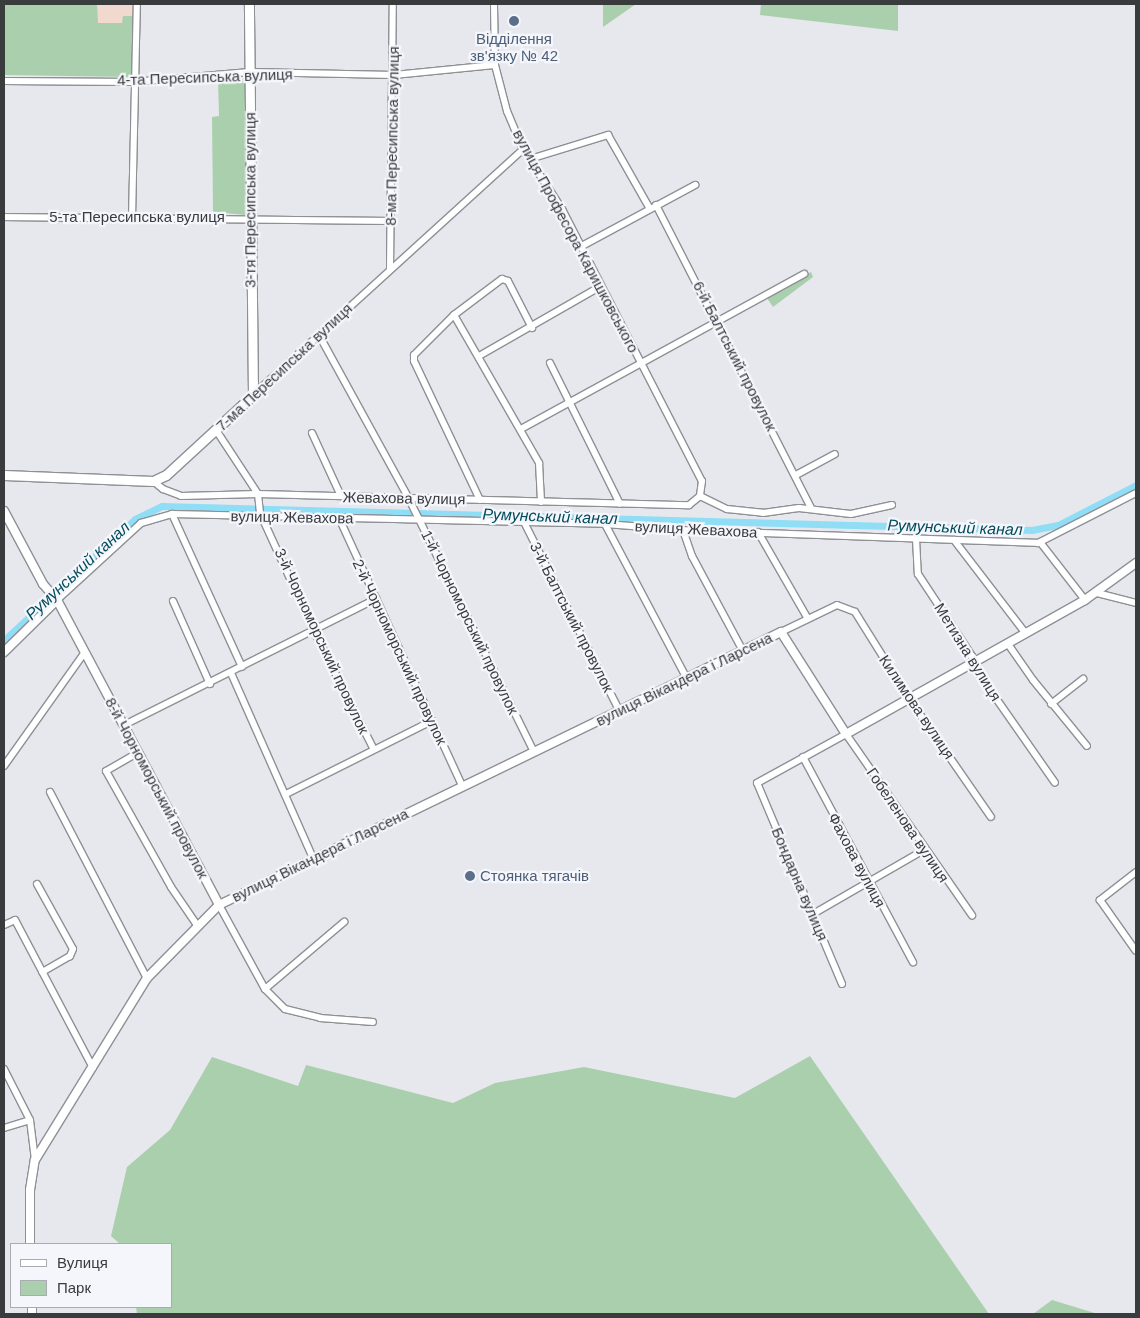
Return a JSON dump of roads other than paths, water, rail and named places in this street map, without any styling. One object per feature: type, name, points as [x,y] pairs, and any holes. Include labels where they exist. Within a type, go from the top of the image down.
[{"type":"main road","name":"3-тя Пересипська вулиця","points":[[249,4],[253,395]]},
{"type":"main road","name":"7-ма Пересипська вулиця","points":[[153,480],[166,475],[253,395]]},
{"type":"main road","points":[[4,475],[153,480]]},
{"type":"street","points":[[132,218],[133,82],[137,4]]},
{"type":"street","name":"8-ма Пересипська вулиця","points":[[390,269],[394,75],[393,4]]},
{"type":"street","name":"вулиця Професора Каришковського","points":[[494,4],[495,65],[507,111],[524,149],[548,183],[702,481],[700,496]]},
{"type":"street","name":"4-та Пересипська вулиця","points":[[4,81],[133,82],[250,72],[394,75],[495,65]]},
{"type":"street","name":"6-й Балтський провулок","points":[[530,159],[608,135],[653,207],[717,322],[811,508]]},
{"type":"street","name":"7-ма Пересипська вулиця","points":[[253,395],[524,149]]},
{"type":"street","points":[[580,246],[695,185]]},
{"type":"street","name":"5-та Пересипська вулиця","points":[[4,217],[250,218],[390,221]]},
{"type":"street","points":[[521,429],[804,274]]},
{"type":"street","points":[[480,500],[414,361],[414,355],[454,315],[506,278],[532,328]]},
{"type":"street","points":[[479,356],[532,328],[602,286]]},
{"type":"street","points":[[454,315],[539,463],[541,502]]},
{"type":"street","name":"1-й Чорноморський провулок","points":[[319,335],[408,499],[534,752]]},
{"type":"street","points":[[550,363],[620,504]]},
{"type":"street","name":"3-й Чорноморський провулок","points":[[216,430],[258,496],[262,514],[314,631],[373,748]]},
{"type":"street","points":[[312,433],[341,496]]},
{"type":"street","points":[[796,475],[836,454]]},
{"type":"street","name":"Жевахова вулиця","points":[[153,480],[163,489],[182,496],[341,496],[689,505],[700,496]]},
{"type":"street","name":"вулиця Жевахова","points":[[57,600],[141,524],[155,517],[172,514],[262,514],[339,518],[417,517],[525,524],[605,524],[683,530],[1040,542],[1136,493]]},
{"type":"street","points":[[700,496],[727,509],[763,513],[811,508],[852,514],[892,505]]},
{"type":"street","name":"8-й Чорноморський провулок","points":[[4,511],[43,584],[57,600],[265,989],[285,1009],[320,1018],[373,1022]]},
{"type":"street","points":[[172,514],[242,667]]},
{"type":"street","name":"2-й Чорноморський провулок","points":[[339,518],[462,786]]},
{"type":"street","name":"3-й Балтський провулок","points":[[525,524],[619,710]]},
{"type":"street","points":[[605,524],[687,678]]},
{"type":"street","points":[[683,530],[692,556],[743,651]]},
{"type":"street","points":[[758,532],[808,619]]},
{"type":"street","name":"Метизна вулиця","points":[[916,539],[918,574],[974,664],[1055,783]]},
{"type":"street","points":[[954,540],[1026,634]]},
{"type":"street","points":[[1040,542],[1085,600]]},
{"type":"street","points":[[803,757],[910,700],[1085,600],[1136,562]]},
{"type":"street","points":[[1096,592],[1136,603]]},
{"type":"street","points":[[4,652],[57,600]]},
{"type":"street","points":[[124,725],[376,600]]},
{"type":"street","points":[[173,601],[210,684]]},
{"type":"street","name":"вулиця Вікандера і Ларсена","points":[[30,1243],[30,1190],[35,1160],[147,978],[219,905],[837,605]]},
{"type":"street","name":"Килимова вулиця","points":[[837,605],[847,606],[854,612],[910,700],[991,817]]},
{"type":"street","name":"вулиця Вікандера і Ларсена","points":[[781,632],[846,734]]},
{"type":"street","points":[[1008,644],[1051,704],[1087,746]]},
{"type":"street","points":[[4,766],[85,652]]},
{"type":"street","points":[[231,673],[313,858]]},
{"type":"street","points":[[1051,704],[1083,679]]},
{"type":"street","points":[[286,794],[373,748],[432,721]]},
{"type":"street","name":"Гобеленова вулиця","points":[[846,734],[924,850],[972,916]]},
{"type":"street","points":[[139,752],[106,771],[171,886],[197,926]]},
{"type":"street","name":"Бондарна вулиця","points":[[803,757],[757,783],[842,984]]},
{"type":"street","name":"Фахова вулиця","points":[[803,757],[913,962]]},
{"type":"street","points":[[50,792],[147,978]]},
{"type":"street","points":[[812,914],[870,883],[924,850]]},
{"type":"street","points":[[1136,872],[1100,900],[1136,951]]},
{"type":"street","points":[[37,884],[73,949],[70,956],[42,972]]},
{"type":"street","points":[[4,925],[15,920],[93,1068]]},
{"type":"street","points":[[265,989],[344,922]]},
{"type":"street","points":[[4,1069],[30,1120],[35,1160]]},
{"type":"street","points":[[4,1128],[30,1120]]},
{"type":"waterway","name":"Румунський канал","points":[[4,640],[135,519],[162,506],[1032,530],[1058,525],[1136,485]]},
{"type":"place","name":"Відділення зв'язку № 42","points":[[514,21]]},
{"type":"place","name":"Стоянка тягачів","points":[[470,876]]}]
